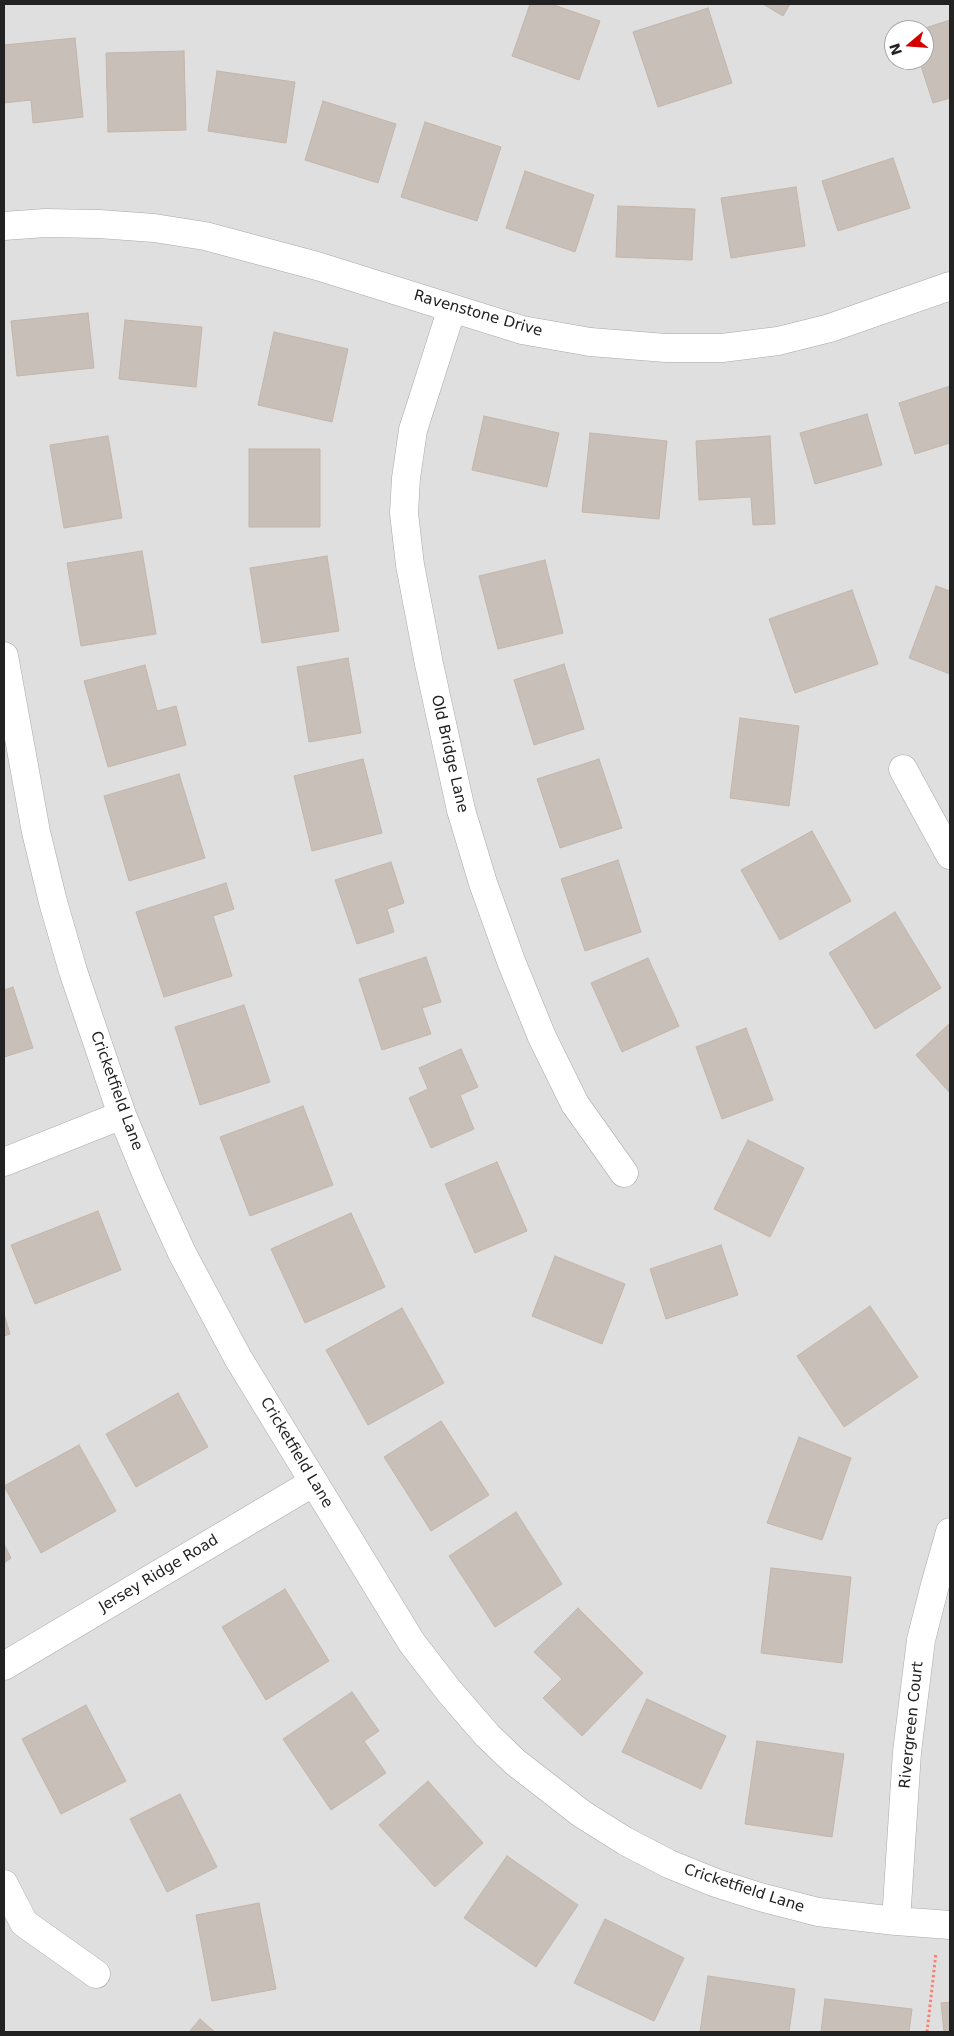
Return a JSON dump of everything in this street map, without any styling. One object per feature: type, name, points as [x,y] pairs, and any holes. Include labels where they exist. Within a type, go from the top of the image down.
[{"type":"street","name":"Ravenstone Drive","points":[[4,226],[45,223],[99,224],[154,228],[205,236],[267,252],[522,330],[590,342],[666,348],[722,348],[778,341],[830,328],[950,286]]},
{"type":"street","name":"Old Bridge Lane","points":[[452,308],[413,430],[406,478],[404,513],[410,565],[429,664],[462,810],[483,883],[511,962],[542,1037],[576,1104],[624,1173]]},
{"type":"street","name":"Cricketfield Lane","points":[[4,656],[8,709],[53,902],[76,980],[122,1115],[163,1210],[202,1292],[238,1358],[412,1643],[487,1735],[515,1762],[582,1814],[625,1841],[669,1864],[760,1898],[818,1912],[896,1921],[945,1924]]},
{"type":"street","points":[[903,769],[950,855]]},
{"type":"street","points":[[4,1162],[122,1115]]},
{"type":"street","name":"Jersey Ridge Road","points":[[4,1666],[314,1482]]},
{"type":"street","name":"Rivergreen Court","points":[[896,1921],[907,1752],[921,1640],[950,1532]]},
{"type":"street","points":[[4,1884],[24,1923],[96,1974]]},
{"type":"path","points":[[926,2032],[945,1924]]},
{"type":"shaded area","points":[[4,4],[950,4],[950,2032],[4,2032]]},
{"type":"building","points":[[530,4],[551,4],[600,21],[579,80],[512,56]]},
{"type":"building","points":[[763,4],[790,4],[783,16]]},
{"type":"building","points":[[708,8],[732,83],[658,107],[633,32]]},
{"type":"building","points":[[950,20],[950,98],[933,103],[922,70],[934,70],[934,25]]},
{"type":"building","points":[[75,38],[83,117],[33,123],[31,100],[4,103],[4,45]]},
{"type":"building","points":[[184,51],[186,130],[108,132],[106,53]]},
{"type":"building","points":[[217,71],[295,82],[286,143],[208,131]]},
{"type":"building","points":[[323,101],[396,124],[378,183],[305,160]]},
{"type":"building","points":[[425,122],[501,147],[477,221],[401,197]]},
{"type":"building","points":[[893,158],[910,208],[838,231],[822,181]]},
{"type":"building","points":[[525,171],[594,195],[575,252],[506,228]]},
{"type":"building","points":[[796,187],[805,246],[731,258],[721,198]]},
{"type":"building","points":[[618,206],[695,209],[692,260],[616,257]]},
{"type":"building","points":[[88,313],[94,368],[17,376],[11,321]]},
{"type":"building","points":[[125,320],[202,327],[196,387],[119,379]]},
{"type":"building","points":[[274,332],[348,349],[332,422],[258,405]]},
{"type":"building","points":[[950,386],[950,443],[915,454],[899,403]]},
{"type":"building","points":[[867,414],[882,465],[815,484],[800,433]]},
{"type":"building","points":[[484,416],[559,433],[547,487],[472,470]]},
{"type":"building","points":[[590,433],[667,441],[659,519],[582,512]]},
{"type":"building","points":[[108,436],[122,518],[64,528],[50,445]]},
{"type":"building","points":[[770,436],[775,524],[753,525],[751,497],[699,500],[696,441]]},
{"type":"building","points":[[249,449],[320,449],[320,527],[249,527]]},
{"type":"building","points":[[142,551],[156,634],[81,646],[67,563]]},
{"type":"building","points":[[327,556],[339,631],[262,643],[250,568]]},
{"type":"building","points":[[545,560],[563,633],[498,649],[479,576]]},
{"type":"building","points":[[936,586],[950,591],[950,674],[909,658]]},
{"type":"building","points":[[852,590],[878,664],[795,693],[769,619]]},
{"type":"building","points":[[348,658],[361,733],[309,742],[297,667]]},
{"type":"building","points":[[564,664],[584,729],[534,745],[514,680]]},
{"type":"building","points":[[145,665],[157,711],[176,706],[186,745],[108,767],[84,681]]},
{"type":"building","points":[[740,718],[799,726],[789,806],[730,798]]},
{"type":"building","points":[[363,759],[382,833],[312,851],[294,776]]},
{"type":"building","points":[[599,759],[622,828],[560,848],[537,779]]},
{"type":"building","points":[[179,774],[205,858],[129,881],[104,796]]},
{"type":"building","points":[[812,831],[851,901],[780,940],[741,870]]},
{"type":"building","points":[[618,860],[641,932],[585,951],[561,879]]},
{"type":"building","points":[[391,862],[404,903],[387,909],[394,932],[357,944],[335,880]]},
{"type":"building","points":[[226,883],[234,909],[213,916],[232,976],[164,997],[136,912]]},
{"type":"building","points":[[895,912],[941,988],[875,1029],[829,953]]},
{"type":"building","points":[[426,957],[441,1002],[422,1008],[431,1034],[382,1050],[359,979]]},
{"type":"building","points":[[648,958],[679,1026],[622,1052],[591,983]]},
{"type":"building","points":[[13,987],[33,1048],[4,1057],[4,990]]},
{"type":"building","points":[[244,1005],[270,1082],[200,1105],[175,1027]]},
{"type":"building","points":[[950,1023],[950,1093],[916,1055]]},
{"type":"building","points":[[746,1028],[773,1100],[722,1119],[696,1047]]},
{"type":"building","points":[[461,1049],[478,1087],[460,1095],[474,1129],[431,1148],[409,1098],[428,1089],[419,1068]]},
{"type":"building","points":[[303,1106],[333,1185],[250,1216],[220,1137]]},
{"type":"building","points":[[748,1140],[804,1168],[770,1237],[714,1209]]},
{"type":"building","points":[[497,1162],[527,1231],[475,1253],[445,1184]]},
{"type":"building","points":[[98,1211],[121,1270],[35,1304],[11,1245]]},
{"type":"building","points":[[351,1213],[385,1287],[305,1323],[271,1249]]},
{"type":"building","points":[[721,1245],[738,1295],[666,1319],[650,1269]]},
{"type":"building","points":[[555,1256],[625,1284],[602,1344],[532,1316]]},
{"type":"building","points":[[870,1306],[918,1377],[844,1427],[797,1356]]},
{"type":"building","points":[[402,1308],[444,1383],[368,1425],[326,1350]]},
{"type":"building","points":[[4,1314],[10,1334],[4,1336]]},
{"type":"building","points":[[178,1393],[208,1447],[136,1487],[106,1434]]},
{"type":"building","points":[[441,1421],[489,1495],[431,1531],[384,1457]]},
{"type":"building","points":[[799,1437],[851,1458],[822,1540],[767,1523]]},
{"type":"building","points":[[79,1445],[116,1511],[41,1553],[4,1486]]},
{"type":"building","points":[[516,1512],[562,1584],[495,1627],[449,1556]]},
{"type":"building","points":[[4,1544],[11,1558],[4,1563]]},
{"type":"building","points":[[771,1568],[851,1577],[842,1663],[761,1653]]},
{"type":"building","points":[[285,1589],[329,1661],[266,1700],[222,1627]]},
{"type":"building","points":[[578,1608],[643,1673],[582,1736],[543,1698],[562,1679],[534,1652]]},
{"type":"building","points":[[352,1692],[379,1731],[364,1741],[386,1773],[331,1810],[283,1739]]},
{"type":"building","points":[[647,1699],[726,1736],[701,1789],[622,1752]]},
{"type":"building","points":[[86,1705],[126,1781],[61,1814],[22,1739]]},
{"type":"building","points":[[757,1741],[844,1754],[832,1837],[745,1824]]},
{"type":"building","points":[[428,1781],[483,1843],[435,1887],[379,1825]]},
{"type":"building","points":[[180,1794],[217,1867],[167,1892],[130,1819]]},
{"type":"building","points":[[507,1856],[578,1905],[536,1967],[464,1918]]},
{"type":"building","points":[[259,1903],[276,1989],[212,2001],[196,1915]]},
{"type":"building","points":[[605,1919],[684,1958],[654,2021],[574,1983]]},
{"type":"building","points":[[708,1976],[795,1989],[789,2032],[700,2032]]},
{"type":"building","points":[[825,1999],[912,2009],[909,2032],[821,2032]]},
{"type":"building","points":[[950,2002],[950,2032],[944,2032],[941,2003]]},
{"type":"building","points":[[200,2019],[215,2032],[189,2032]]}]
